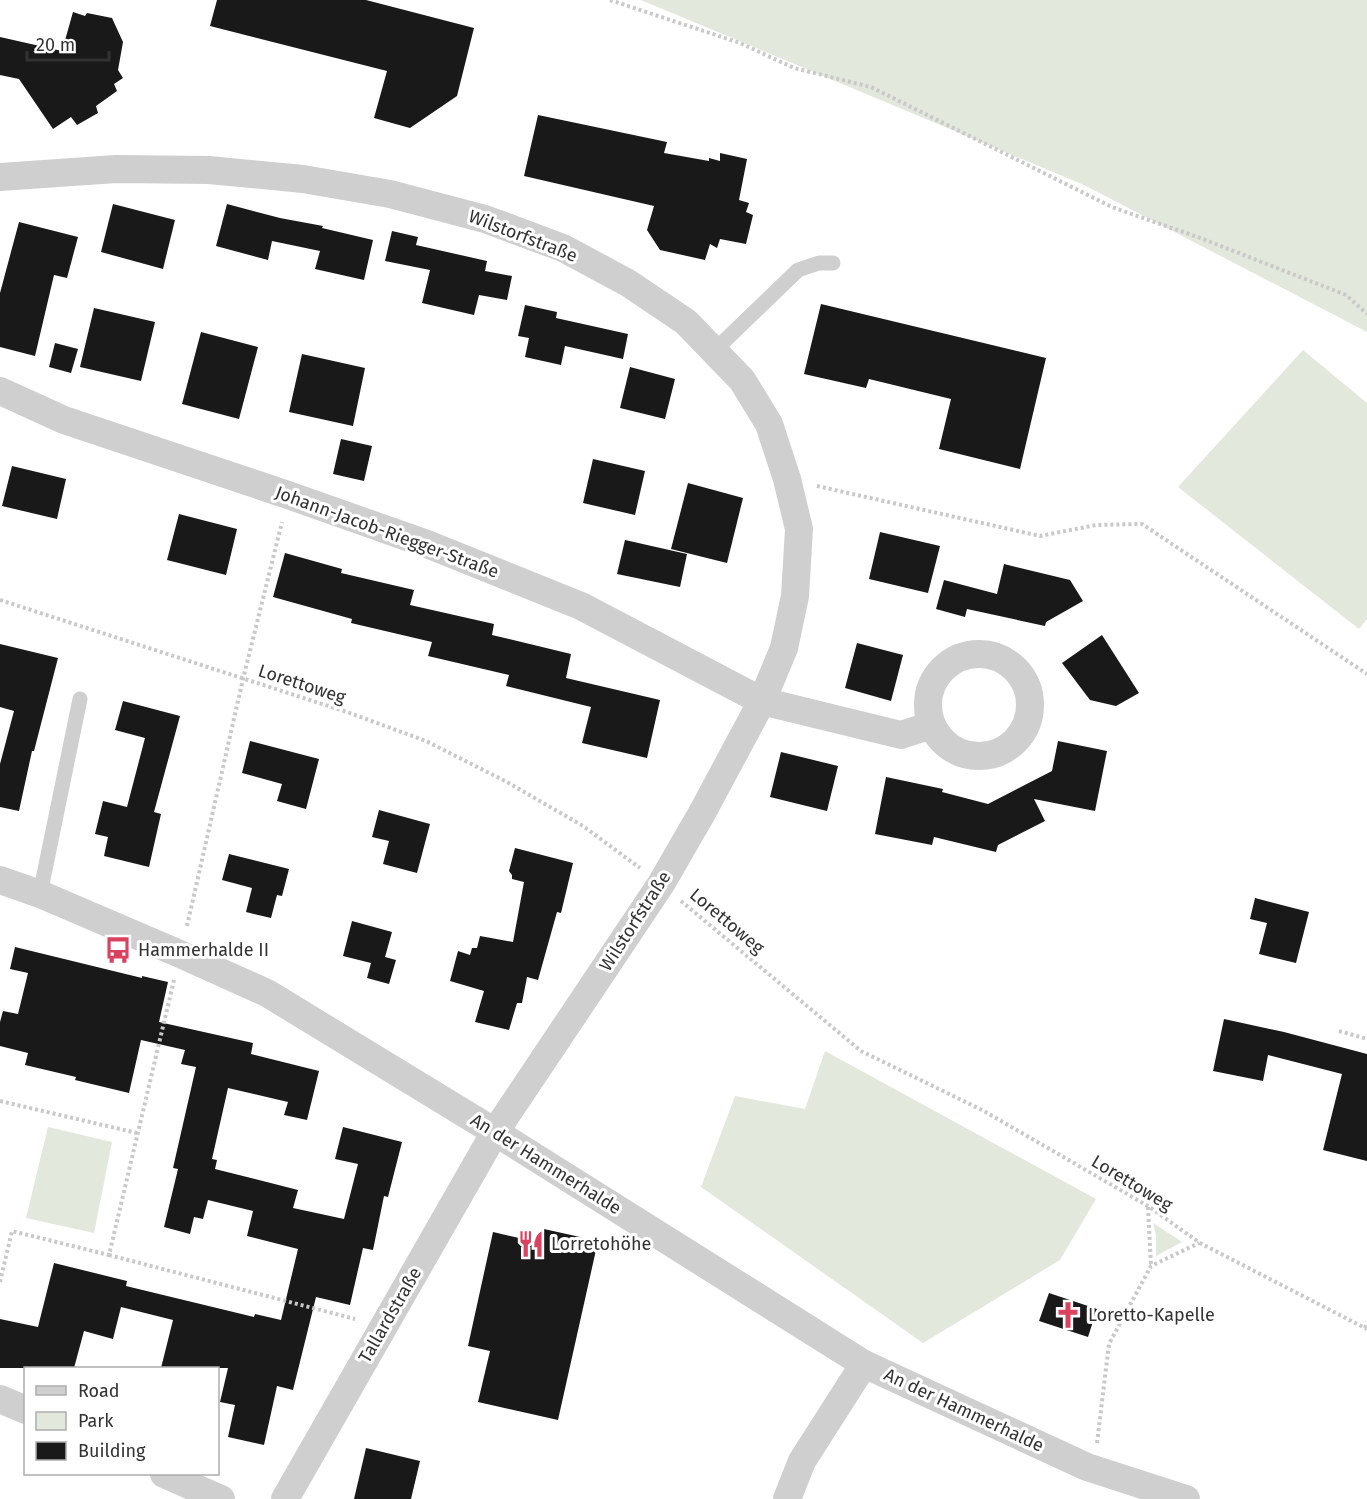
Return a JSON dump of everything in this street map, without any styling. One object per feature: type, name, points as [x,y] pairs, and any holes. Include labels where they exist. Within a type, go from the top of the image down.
[{"type":"street","name":"Wilstorfstraße","points":[[0,177],[116,169],[209,170],[303,179],[390,194],[485,219],[563,248],[628,283],[686,322],[742,380],[769,424],[787,479],[799,529],[795,596],[784,648],[762,701],[661,884],[495,1132]]},
{"type":"street","name":"Johann-Jacob-Riegger-Straße","points":[[0,391],[64,420],[417,540],[581,606],[762,701]]},
{"type":"street","points":[[762,701],[901,735],[932,725]]},
{"type":"street","name":"An der Hammerhalde","points":[[0,880],[40,894],[267,993],[495,1132],[864,1364],[1087,1467],[1186,1499]]},
{"type":"street","name":"Tallardstraße","points":[[285,1499],[495,1132]]},
{"type":"street","points":[[787,1499],[802,1461],[864,1364]]},
{"type":"street","points":[[0,1399],[24,1409]]},
{"type":"street","points":[[168,1475],[220,1499]]},
{"type":"lane","points":[[714,351],[798,270],[819,263],[833,263]]},
{"type":"lane","points":[[40,894],[80,699]]},
{"type":"path","points":[[610,0],[740,43],[794,68],[871,87],[1112,207],[1346,294],[1367,314]]},
{"type":"path","points":[[787,479],[1040,536],[1096,525],[1142,524],[1367,674]]},
{"type":"path","name":"Lorettoweg","points":[[0,600],[337,709],[426,741],[505,781],[583,826],[661,884],[861,1051],[981,1110],[1148,1206],[1200,1243],[1366,1328]]},
{"type":"path","points":[[1339,1031],[1367,1039]]},
{"type":"path","points":[[0,1101],[137,1133]]},
{"type":"path","points":[[1096,1446],[1109,1344],[1152,1266],[1148,1206]]},
{"type":"path","points":[[1152,1266],[1200,1243]]},
{"type":"path","points":[[109,1256],[383,1327]]},
{"type":"path","points":[[1366,1328],[1367,1322]]},
{"type":"green space","points":[[641,0],[1367,0],[1367,332],[1084,185]]},
{"type":"green space","points":[[1303,350],[1367,403],[1367,619],[1359,629],[1178,487]]},
{"type":"green space","points":[[825,1051],[1096,1199],[1060,1260],[923,1343],[701,1187],[735,1096],[805,1109]]},
{"type":"green space","points":[[48,1127],[112,1142],[94,1233],[26,1218]]},
{"type":"green space","points":[[1153,1223],[1182,1242],[1156,1256],[1156,1236]]},
{"type":"building","points":[[217,0],[366,0],[474,28],[457,96],[410,128],[374,118],[387,71],[210,26]]},
{"type":"building","points":[[73,12],[85,16],[87,13],[112,18],[123,42],[118,70],[123,78],[114,84],[117,91],[96,106],[98,113],[77,125],[71,117],[53,129],[19,79],[0,75],[0,37],[62,51]]},
{"type":"building","points":[[538,115],[667,142],[664,153],[709,161],[709,158],[720,161],[720,153],[747,159],[739,200],[749,203],[746,212],[753,215],[746,244],[720,239],[717,248],[710,244],[705,260],[660,250],[647,230],[654,206],[524,176]]},
{"type":"building","points":[[113,204],[175,220],[163,269],[101,252]]},
{"type":"building","points":[[227,204],[373,240],[364,280],[315,269],[320,251],[272,241],[268,260],[216,246]]},
{"type":"building","points":[[19,222],[78,237],[67,278],[54,275],[35,356],[0,347],[0,293]]},
{"type":"building","points":[[392,231],[418,237],[416,245],[487,261],[485,271],[512,276],[507,300],[479,295],[474,315],[422,303],[430,270],[385,261]]},
{"type":"building","points":[[821,304],[1046,358],[1020,469],[939,449],[951,399],[869,379],[866,388],[804,374]]},
{"type":"building","points":[[525,305],[557,312],[556,318],[628,334],[623,359],[565,346],[561,365],[525,357],[529,338],[518,336]]},
{"type":"building","points":[[94,308],[155,322],[141,381],[80,367]]},
{"type":"building","points":[[201,332],[258,347],[239,419],[182,404]]},
{"type":"building","points":[[55,343],[78,349],[71,373],[49,367]]},
{"type":"building","points":[[302,354],[365,368],[353,426],[289,412]]},
{"type":"building","points":[[630,367],[675,379],[665,419],[620,408]]},
{"type":"building","points":[[341,439],[372,446],[364,481],[333,474]]},
{"type":"building","points":[[593,459],[645,471],[635,515],[583,503]]},
{"type":"building","points":[[12,466],[66,479],[57,519],[2,506]]},
{"type":"building","points":[[688,483],[743,498],[727,563],[671,549]]},
{"type":"building","points":[[179,514],[237,529],[226,575],[167,560]]},
{"type":"building","points":[[880,532],[940,546],[928,593],[869,579]]},
{"type":"building","points":[[625,540],[687,554],[680,587],[617,574]]},
{"type":"building","points":[[285,553],[342,569],[341,573],[414,590],[410,605],[494,624],[492,635],[571,654],[566,678],[660,700],[647,758],[582,743],[591,707],[506,686],[509,675],[428,656],[432,642],[351,623],[352,619],[273,597]]},
{"type":"building","points":[[1004,564],[1070,580],[1083,601],[1046,622],[1045,626],[967,609],[965,617],[936,609],[944,580],[997,594]]},
{"type":"building","points":[[1102,635],[1139,693],[1116,706],[1090,700],[1062,663]]},
{"type":"building","points":[[857,643],[903,655],[891,701],[845,688]]},
{"type":"building","points":[[0,644],[58,658],[34,751],[32,751],[19,811],[0,807],[0,764],[14,711],[0,707]]},
{"type":"building","points":[[123,701],[180,716],[154,812],[161,814],[149,867],[104,856],[108,837],[95,834],[103,801],[127,807],[145,738],[115,730]]},
{"type":"building","points":[[250,741],[319,759],[306,809],[277,801],[282,784],[242,773]]},
{"type":"building","points":[[1058,741],[1107,751],[1095,811],[1034,799],[1045,821],[998,845],[996,852],[934,837],[932,845],[875,834],[886,777],[943,789],[942,792],[988,804],[1052,771]]},
{"type":"building","points":[[781,752],[838,766],[827,811],[770,797]]},
{"type":"building","points":[[379,810],[430,824],[417,873],[383,864],[389,841],[372,837]]},
{"type":"building","points":[[515,848],[573,863],[561,913],[557,912],[538,980],[527,977],[522,1003],[517,1003],[509,1030],[475,1022],[484,991],[450,981],[458,951],[470,955],[472,948],[477,948],[480,936],[513,942],[524,882],[512,879],[509,871]]},
{"type":"building","points":[[229,854],[289,869],[282,896],[277,895],[271,918],[246,912],[252,888],[222,880]]},
{"type":"building","points":[[1255,898],[1309,912],[1296,963],[1259,954],[1267,923],[1250,919]]},
{"type":"building","points":[[352,921],[392,932],[385,957],[396,960],[389,984],[367,978],[371,963],[343,956]]},
{"type":"building","points":[[15,947],[142,978],[142,976],[168,982],[159,1022],[253,1043],[251,1054],[319,1071],[307,1120],[284,1115],[288,1102],[228,1088],[212,1159],[217,1160],[215,1169],[298,1190],[293,1208],[344,1219],[358,1164],[335,1159],[343,1127],[402,1142],[388,1197],[384,1196],[373,1250],[363,1248],[350,1305],[316,1297],[293,1390],[277,1386],[264,1445],[228,1437],[235,1405],[220,1402],[228,1368],[161,1367],[173,1320],[121,1307],[113,1339],[84,1331],[74,1367],[0,1368],[0,1319],[38,1327],[54,1263],[127,1281],[126,1286],[254,1317],[255,1314],[281,1320],[298,1249],[247,1236],[253,1211],[208,1200],[203,1219],[194,1217],[190,1234],[164,1227],[178,1169],[173,1168],[196,1067],[181,1064],[185,1050],[141,1040],[129,1093],[25,1065],[28,1053],[0,1046],[0,1022],[3,1011],[18,1014],[28,973],[10,969]]},
{"type":"building","points":[[1224,1019],[1367,1054],[1367,1161],[1323,1150],[1342,1074],[1268,1055],[1263,1081],[1213,1071]]},
{"type":"building","points":[[544,1229],[598,1241],[558,1420],[478,1402],[490,1351],[468,1346],[493,1232],[541,1243]]},
{"type":"building","name":"Loretto-Kapelle","points":[[1049,1293],[1097,1309],[1088,1337],[1039,1321]]},
{"type":"building","points":[[366,1448],[420,1461],[411,1499],[354,1499]]},
{"type":"place","name":"Hammerhalde II","points":[[118,950]]},
{"type":"place","name":"Lorretohöhe","points":[[531,1244]]},
{"type":"place","name":"Loretto-Kapelle","points":[[1068,1315]]}]
